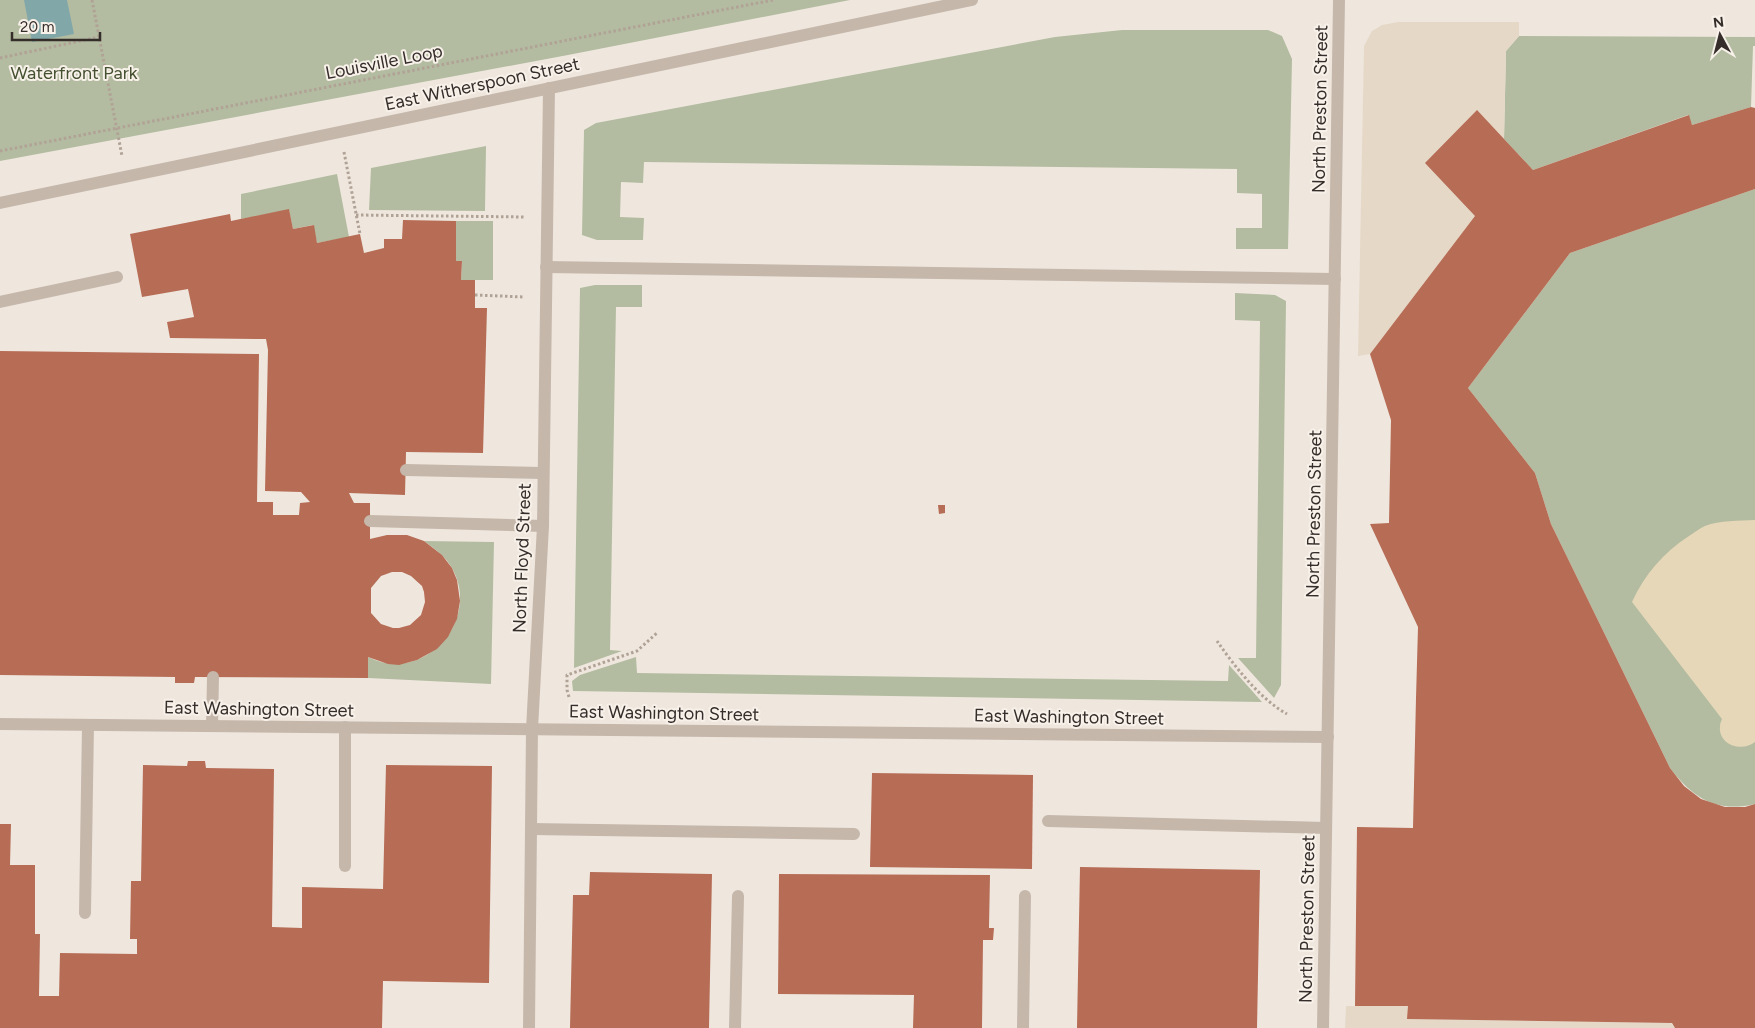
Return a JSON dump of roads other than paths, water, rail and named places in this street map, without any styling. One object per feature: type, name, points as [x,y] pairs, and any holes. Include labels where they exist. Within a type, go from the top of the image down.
[{"type":"street","name":"East Witherspoon Street","points":[[0,202],[972,0]]},
{"type":"street","name":"North Preston Street","points":[[1323,1028],[1340,0]]},
{"type":"street","name":"North Floyd Street","points":[[529,1028],[532,729],[543,526],[549,88]]},
{"type":"street","points":[[546,266],[1335,279]]},
{"type":"street","points":[[0,302],[117,277]]},
{"type":"street","points":[[406,470],[543,473]]},
{"type":"street","points":[[370,521],[543,526]]},
{"type":"street","points":[[212,726],[213,677]]},
{"type":"street","name":"East Washington Street","points":[[0,724],[1328,737]]},
{"type":"street","points":[[85,913],[88,725]]},
{"type":"street","points":[[344,866],[345,728]]},
{"type":"street","points":[[1048,821],[1326,828]]},
{"type":"street","points":[[531,829],[854,834]]},
{"type":"street","points":[[735,1028],[738,896]]},
{"type":"street","points":[[1023,1028],[1025,896]]},
{"type":"water","points":[[24,0],[67,0],[74,34],[32,42]]},
{"type":"park label","name":"Waterfront Park","points":[[74,73]]}]
